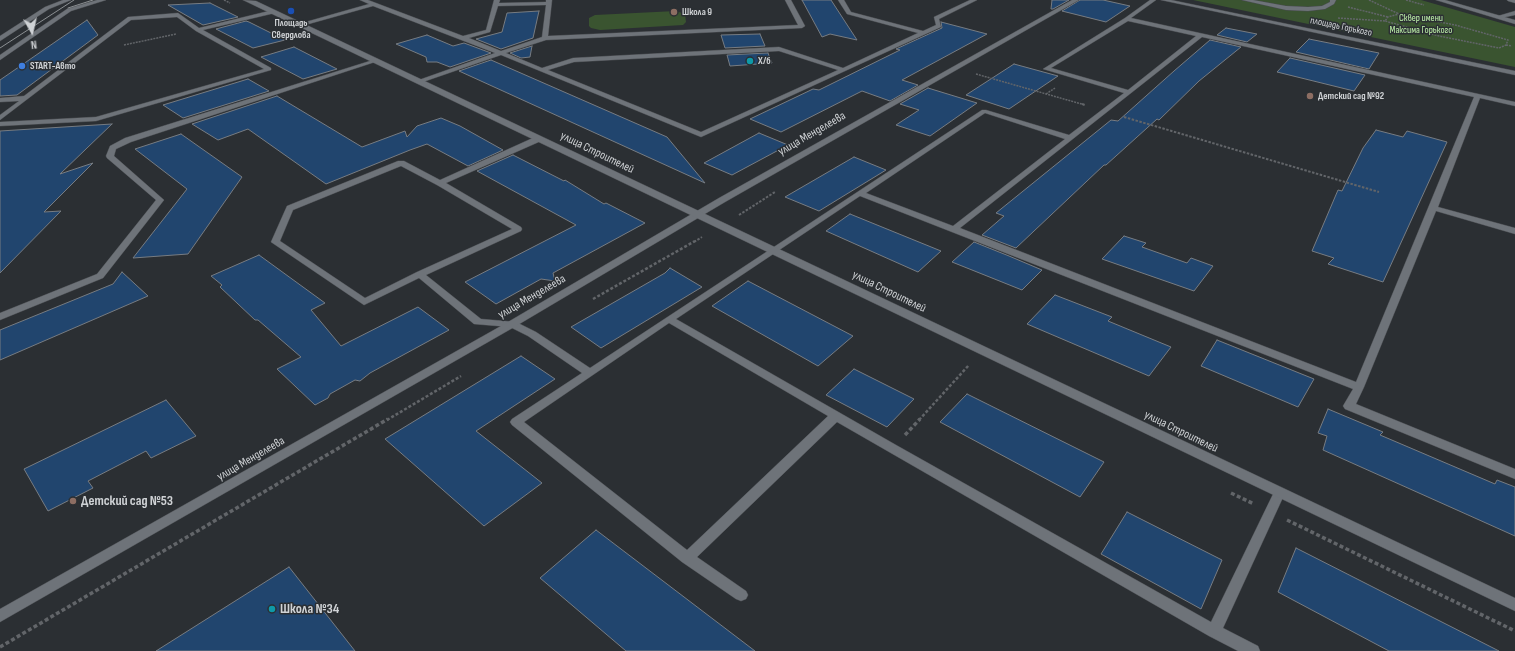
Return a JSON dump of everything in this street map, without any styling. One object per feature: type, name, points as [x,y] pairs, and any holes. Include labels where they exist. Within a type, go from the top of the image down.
[{"type":"street","points":[[0,39],[60,0]]},
{"type":"street","points":[[47,8],[68,0]]},
{"type":"street","points":[[0,58],[69,10],[103,0]]},
{"type":"street","name":"улица Строителей","points":[[251,0],[298,25],[1515,605]]},
{"type":"street","points":[[363,0],[463,38],[701,135],[938,26],[936,18],[974,0]]},
{"type":"street","points":[[418,82],[545,38],[802,26],[788,0]]},
{"type":"street","points":[[841,0],[849,13],[923,33]]},
{"type":"street","name":"улица Менделеева","points":[[0,616],[512,324],[698,215],[1076,0]]},
{"type":"street","points":[[1129,92],[1046,69],[1127,19],[1153,0]]},
{"type":"street","name":"площадь Горького","points":[[1164,0],[1515,73]]},
{"type":"street","points":[[1245,0],[1286,8],[1323,8],[1333,2]]},
{"type":"street","points":[[1439,0],[1515,22]]},
{"type":"street","points":[[1510,0],[1515,1]]},
{"type":"street","points":[[463,38],[488,31],[496,3],[549,1],[545,38]]},
{"type":"street","points":[[298,25],[374,4]]},
{"type":"street","points":[[198,30],[273,12]]},
{"type":"street","points":[[1501,16],[1515,13]]},
{"type":"street","points":[[0,118],[130,18],[178,16],[198,30],[269,69],[96,119],[0,124]]},
{"type":"street","points":[[1127,19],[1515,104]]},
{"type":"street","points":[[954,230],[1201,35]]},
{"type":"street","points":[[543,70],[573,60],[778,50],[844,70]]},
{"type":"street","points":[[0,317],[100,276],[160,200],[110,156],[113,148],[128,140],[374,61]]},
{"type":"street","points":[[1478,96],[1359,386],[1349,406],[1515,474]]},
{"type":"street","points":[[0,100],[25,98]]},
{"type":"street","points":[[741,595],[687,558],[516,422],[761,259],[772,250],[984,111],[1070,138]]},
{"type":"street","points":[[440,184],[538,139]]},
{"type":"street","points":[[401,164],[518,228],[420,274],[364,302],[275,242],[290,208],[401,164]]},
{"type":"street","points":[[859,193],[1359,386]]},
{"type":"street","points":[[1433,208],[1515,231]]},
{"type":"street","points":[[420,274],[478,322],[512,324],[532,334],[590,373]]},
{"type":"street","points":[[669,319],[892,448],[1253,651]]},
{"type":"street","points":[[687,558],[836,416]]},
{"type":"street","points":[[1214,630],[1279,493]]},
{"type":"path","points":[[1369,0],[1399,14],[1455,26],[1508,40],[1506,45]]},
{"type":"path","points":[[1333,2],[1388,17],[1399,14]]},
{"type":"path","points":[[1388,17],[1385,21],[1439,36],[1499,48],[1506,45],[1512,46]]},
{"type":"path","points":[[118,46],[198,30]]},
{"type":"path","points":[[974,74],[1379,192]]},
{"type":"path","points":[[892,448],[972,362]]},
{"type":"green space","name":"Сквер имени Максима Горького","points":[[1193,0],[1421,0],[1515,27],[1515,67]]},
{"type":"green space","points":[[676,11],[685,14],[686,22],[683,25],[600,30],[589,26],[589,18],[595,15]]},
{"type":"building","points":[[802,0],[831,0],[857,40],[830,34],[822,37]]},
{"type":"building","points":[[1052,0],[1069,0],[1051,9]]},
{"type":"building","points":[[1080,0],[1103,0],[1130,6],[1106,22],[1062,11]]},
{"type":"building","points":[[210,3],[238,17],[203,25],[168,5]]},
{"type":"building","points":[[539,11],[533,38],[501,49],[476,39],[502,32],[507,13]]},
{"type":"building","points":[[87,20],[98,35],[17,95],[0,96],[0,80]]},
{"type":"building","points":[[246,21],[285,40],[253,48],[216,29]]},
{"type":"building","points":[[941,22],[987,34],[902,80],[918,85],[890,101],[862,91],[781,132],[750,119],[813,89],[819,90],[900,50],[896,49],[942,28]]},
{"type":"building","points":[[1226,28],[1257,34],[1247,42],[1217,35]]},
{"type":"building","points":[[760,34],[765,46],[725,48],[721,35]]},
{"type":"building","points":[[427,35],[453,46],[464,43],[491,53],[450,67],[437,62],[427,62],[426,57],[396,44]]},
{"type":"building","points":[[1309,39],[1379,53],[1369,69],[1296,52]]},
{"type":"building","points":[[1210,40],[1241,47],[1199,81],[1159,120],[1157,119],[1106,165],[1104,165],[1016,248],[982,235],[1004,216],[996,213],[1111,120],[1118,121]]},
{"type":"building","points":[[532,46],[530,57],[521,58],[510,53]]},
{"type":"building","points":[[294,47],[337,69],[303,79],[261,57]]},
{"type":"building","name":"Х/б","points":[[768,53],[772,63],[730,66],[727,55]]},
{"type":"building","points":[[1290,58],[1365,75],[1354,91],[1277,72]]},
{"type":"building","points":[[491,60],[667,137],[705,183],[459,71]]},
{"type":"building","points":[[1014,64],[1058,76],[1009,109],[966,95]]},
{"type":"building","points":[[248,79],[269,91],[183,118],[163,105]]},
{"type":"building","points":[[928,88],[977,103],[930,136],[896,125],[919,110],[900,104]]},
{"type":"building","points":[[277,96],[362,147],[405,131],[407,137],[417,126],[441,118],[460,126],[503,150],[468,166],[427,144],[326,184],[248,129],[218,140],[192,124]]},
{"type":"building","points":[[112,124],[60,174],[93,163],[44,212],[61,211],[0,273],[0,131]]},
{"type":"building","points":[[1376,130],[1403,137],[1407,131],[1447,142],[1383,282],[1328,264],[1334,258],[1312,251],[1338,190],[1342,191],[1363,148]]},
{"type":"building","points":[[759,133],[788,145],[732,175],[704,163]]},
{"type":"building","points":[[181,134],[242,177],[188,254],[133,258],[187,189],[135,149]]},
{"type":"building","points":[[513,155],[564,181],[565,180],[604,204],[606,203],[645,223],[553,273],[555,281],[541,279],[496,304],[465,282],[576,225],[477,171]]},
{"type":"building","points":[[854,157],[886,170],[819,211],[785,197]]},
{"type":"building","points":[[850,214],[941,251],[918,272],[826,231]]},
{"type":"building","points":[[1124,236],[1146,243],[1142,247],[1187,263],[1191,258],[1213,266],[1194,291],[1102,259]]},
{"type":"building","points":[[974,242],[1042,270],[1022,290],[952,262]]},
{"type":"building","points":[[259,255],[325,303],[311,310],[341,346],[418,307],[449,330],[370,373],[360,381],[355,380],[330,394],[328,398],[315,405],[277,369],[301,357],[258,320],[255,320],[220,287],[222,285],[211,276]]},
{"type":"building","points":[[670,268],[702,287],[601,348],[571,327],[665,273]]},
{"type":"building","points":[[122,272],[148,296],[0,360],[0,330],[113,284]]},
{"type":"building","points":[[748,281],[853,336],[818,366],[712,306]]},
{"type":"building","points":[[1055,295],[1112,317],[1108,321],[1171,347],[1149,376],[1027,324]]},
{"type":"building","points":[[1217,340],[1314,379],[1298,407],[1201,366]]},
{"type":"building","points":[[521,356],[555,379],[476,431],[542,483],[484,526],[385,439]]},
{"type":"building","points":[[854,369],[914,399],[887,427],[826,395]]},
{"type":"building","points":[[967,394],[1104,462],[1080,497],[940,422]]},
{"type":"building","points":[[166,400],[196,436],[151,458],[146,451],[88,481],[93,488],[48,511],[24,469]]},
{"type":"building","points":[[1328,409],[1383,432],[1380,435],[1495,484],[1497,480],[1515,487],[1515,536],[1323,450],[1327,436],[1318,433]]},
{"type":"building","points":[[1127,512],[1222,560],[1201,609],[1101,554]]},
{"type":"building","points":[[596,530],[755,651],[626,651],[540,578]]},
{"type":"building","points":[[1296,548],[1499,651],[1389,651],[1278,592]]},
{"type":"building","name":"Школа №34","points":[[289,567],[355,651],[156,651]]},
{"type":"tram line","points":[[0,48],[74,0]]},
{"type":"tram line","points":[[68,8],[93,0]]},
{"type":"place","name":"Площадь Свердлова","points":[[291,11]]},
{"type":"place","name":"Школа 9","points":[[674,12]]},
{"type":"place","name":"Х/б","points":[[750,61]]},
{"type":"place","name":"START-Авто","points":[[22,66]]},
{"type":"place","name":"Детский сад №92","points":[[1310,96]]},
{"type":"place","name":"Детский сад №53","points":[[73,501]]},
{"type":"place","name":"Школа №34","points":[[272,609]]}]
